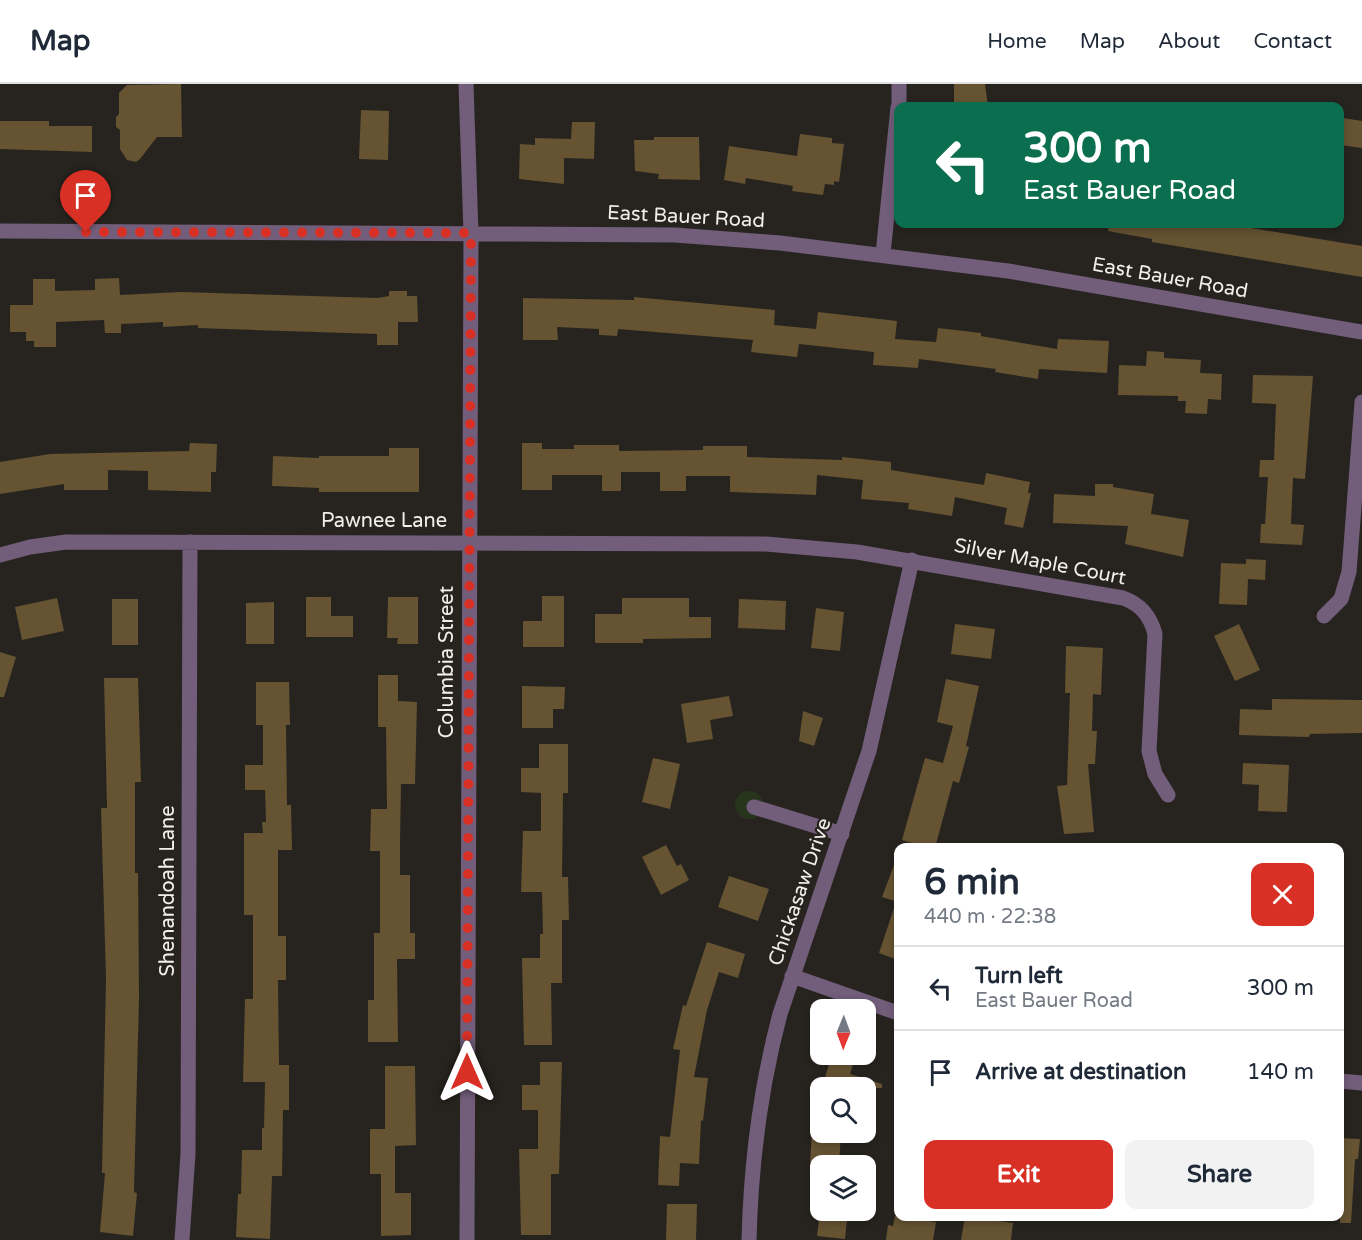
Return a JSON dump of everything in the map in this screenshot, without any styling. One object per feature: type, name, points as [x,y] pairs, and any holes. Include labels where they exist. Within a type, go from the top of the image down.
[{"type":"street","name":"Columbia Street","points":[[466,84],[471,233],[467,1240]]},
{"type":"street","points":[[898,102],[899,84]]},
{"type":"street","points":[[883,254],[894,146]]},
{"type":"street","name":"East Bauer Road","points":[[0,231],[675,235],[883,254],[1008,271],[1362,332]]},
{"type":"street","points":[[1324,616],[1341,599],[1349,572],[1362,402]]},
{"type":"street","name":"Pawnee Lane","points":[[0,555],[30,547],[66,542],[468,542],[766,544],[857,552],[912,560]]},
{"type":"street","name":"Shenandoah Lane","points":[[182,1240],[188,1142],[190,542]]},
{"type":"street","name":"Silver Maple Court","points":[[912,560],[1135,602],[1148,616],[1155,633],[1149,751],[1155,774],[1168,795]]},
{"type":"street","name":"Chickasaw Drive","points":[[749,1240],[751,1173],[762,1089],[780,1014],[792,976],[869,751],[912,560]]},
{"type":"street","points":[[753,807],[842,834]]},
{"type":"street","points":[[792,976],[894,1012]]},
{"type":"street","points":[[1344,1081],[1362,1083]]},
{"type":"green space","points":[[749,791],[759,795],[763,805],[759,815],[749,819],[739,815],[735,805],[739,795]]},
{"type":"building","points":[[181,84],[182,137],[157,137],[140,159],[136,162],[127,160],[120,149],[120,130],[116,127],[116,117],[119,114],[119,93],[127,85]]},
{"type":"building","points":[[954,84],[985,84],[987,102],[954,102]]},
{"type":"building","points":[[361,110],[389,111],[388,160],[359,159]]},
{"type":"building","points":[[1344,118],[1362,121],[1362,148],[1344,146]]},
{"type":"building","points":[[0,121],[49,121],[49,126],[92,126],[92,152],[0,149]]},
{"type":"building","points":[[572,122],[595,122],[594,159],[564,158],[564,184],[519,179],[520,144],[535,145],[535,138],[571,139]]},
{"type":"building","points":[[800,134],[832,138],[832,143],[844,144],[839,182],[834,181],[834,185],[825,184],[823,195],[792,191],[793,186],[746,178],[745,184],[724,180],[729,146],[797,156]]},
{"type":"building","points":[[654,137],[699,137],[700,180],[658,179],[659,174],[635,171],[634,140],[654,140]]},
{"type":"building","points":[[1108,228],[1251,228],[1362,246],[1362,277],[1152,242],[1152,239],[1108,231]]},
{"type":"building","points":[[119,278],[120,295],[181,292],[377,298],[389,296],[389,291],[407,291],[407,296],[417,296],[418,322],[398,322],[398,345],[377,345],[377,334],[198,328],[198,325],[163,327],[163,322],[121,324],[121,333],[105,333],[104,320],[56,322],[56,347],[34,347],[34,341],[26,341],[26,332],[10,332],[10,305],[33,305],[33,279],[55,279],[55,291],[95,290],[95,279]]},
{"type":"building","points":[[634,297],[775,310],[774,325],[816,329],[818,312],[897,321],[895,339],[936,342],[938,328],[981,333],[981,336],[1057,349],[1058,339],[1109,341],[1107,373],[1039,369],[1038,379],[995,372],[996,369],[919,359],[918,368],[873,365],[874,352],[799,344],[797,357],[751,352],[753,340],[618,329],[617,336],[599,335],[599,329],[557,327],[558,340],[523,340],[523,298],[634,300]]},
{"type":"building","points":[[1147,351],[1164,352],[1164,358],[1201,360],[1200,373],[1222,374],[1221,400],[1208,399],[1207,414],[1185,413],[1186,401],[1178,401],[1178,396],[1118,395],[1119,365],[1146,366]]},
{"type":"building","points":[[1253,375],[1313,376],[1305,479],[1293,478],[1291,524],[1304,525],[1302,545],[1260,543],[1261,524],[1265,524],[1268,477],[1259,477],[1260,460],[1274,460],[1276,404],[1252,403]]},
{"type":"building","points":[[190,443],[217,444],[216,472],[211,472],[211,492],[148,490],[148,471],[108,470],[108,490],[64,490],[64,484],[0,494],[0,462],[50,454],[189,451]]},
{"type":"building","points":[[522,443],[542,443],[542,449],[574,449],[574,445],[619,445],[619,451],[703,450],[703,446],[747,446],[747,457],[842,460],[842,457],[891,462],[891,470],[984,485],[986,473],[1030,482],[1028,493],[1031,493],[1023,528],[1004,524],[1007,508],[955,497],[952,516],[908,509],[909,503],[861,499],[863,480],[817,475],[816,495],[730,492],[730,476],[686,476],[686,491],[660,491],[660,472],[621,472],[621,491],[602,491],[602,475],[552,475],[552,490],[522,490]]},
{"type":"building","points":[[389,448],[419,448],[419,492],[319,492],[319,488],[272,486],[273,456],[319,458],[319,456],[389,456]]},
{"type":"building","points":[[1095,484],[1113,484],[1113,487],[1154,494],[1151,514],[1189,520],[1183,557],[1125,544],[1128,526],[1053,523],[1054,494],[1095,496]]},
{"type":"building","points":[[1246,559],[1266,560],[1265,580],[1248,579],[1247,605],[1219,604],[1221,563],[1246,564]]},
{"type":"building","points":[[542,596],[564,596],[564,647],[523,647],[523,621],[542,621]]},
{"type":"building","points":[[306,597],[331,597],[331,616],[353,616],[353,637],[306,637]]},
{"type":"building","points":[[388,597],[418,597],[418,644],[397,644],[398,638],[387,638]]},
{"type":"building","points":[[57,598],[64,631],[22,640],[15,607]]},
{"type":"building","points":[[622,598],[689,598],[689,617],[711,617],[711,638],[643,639],[643,643],[595,643],[595,614],[622,614]]},
{"type":"building","points":[[112,599],[138,599],[138,645],[112,645]]},
{"type":"building","points":[[739,599],[786,601],[785,630],[738,628]]},
{"type":"building","points":[[274,602],[274,644],[246,644],[246,603]]},
{"type":"building","points":[[816,608],[844,612],[840,651],[811,648]]},
{"type":"building","points":[[955,624],[995,629],[991,659],[951,654]]},
{"type":"building","points":[[1239,624],[1260,670],[1235,681],[1214,636]]},
{"type":"building","points":[[1066,646],[1103,648],[1101,695],[1093,694],[1092,731],[1097,731],[1095,764],[1088,764],[1094,832],[1064,834],[1057,786],[1067,785],[1070,693],[1065,693]]},
{"type":"building","points":[[0,652],[16,657],[4,697],[0,697]]},
{"type":"building","points":[[378,675],[398,675],[398,701],[417,702],[415,784],[401,784],[400,842],[400,875],[410,875],[410,933],[415,933],[415,959],[397,959],[398,1042],[368,1042],[368,1000],[374,1000],[374,933],[380,933],[380,851],[370,851],[371,809],[387,809],[386,727],[378,727]]},
{"type":"building","points":[[104,678],[138,678],[141,782],[135,782],[139,998],[134,1192],[137,1193],[133,1236],[100,1232],[105,1173],[102,1173],[106,978],[101,808],[107,808]]},
{"type":"building","points":[[946,679],[979,686],[966,746],[969,747],[959,783],[953,781],[936,843],[912,843],[902,840],[925,758],[943,763],[953,726],[937,722]]},
{"type":"building","points":[[256,682],[289,682],[290,725],[286,725],[287,805],[291,805],[292,850],[278,850],[278,936],[286,936],[286,980],[278,980],[279,1065],[289,1065],[289,1110],[283,1110],[282,1176],[272,1176],[270,1239],[236,1237],[238,1194],[241,1194],[242,1150],[262,1150],[262,1128],[264,1128],[265,1082],[243,1082],[245,999],[253,999],[253,915],[244,915],[244,833],[263,833],[262,822],[266,822],[265,790],[245,790],[245,765],[263,765],[263,725],[256,725]]},
{"type":"building","points":[[522,686],[565,687],[564,709],[553,709],[553,728],[522,728]]},
{"type":"building","points":[[729,696],[733,716],[710,720],[713,739],[687,743],[681,704]]},
{"type":"building","points":[[1272,699],[1362,700],[1362,733],[1310,734],[1309,737],[1239,735],[1240,709],[1272,710]]},
{"type":"building","points":[[803,711],[823,718],[814,746],[799,741]]},
{"type":"building","points":[[539,744],[568,744],[568,793],[563,793],[562,877],[568,877],[569,920],[562,920],[562,983],[551,983],[552,1045],[524,1045],[522,958],[540,958],[540,934],[543,934],[542,892],[521,892],[523,831],[541,831],[541,793],[521,792],[521,768],[539,768]]},
{"type":"building","points":[[653,758],[680,764],[670,809],[642,802]]},
{"type":"building","points":[[1243,763],[1289,765],[1287,812],[1258,811],[1259,785],[1242,784]]},
{"type":"building","points":[[666,845],[677,866],[681,864],[689,880],[661,895],[642,857]]},
{"type":"building","points":[[894,865],[894,901],[882,897]]},
{"type":"building","points":[[729,876],[769,889],[758,921],[718,907]]},
{"type":"building","points":[[894,908],[894,959],[879,953]]},
{"type":"building","points":[[707,942],[745,954],[738,978],[719,972],[707,1010],[694,1077],[708,1078],[703,1121],[701,1120],[699,1164],[680,1163],[679,1186],[658,1185],[660,1136],[670,1137],[680,1050],[673,1049],[683,1005],[686,1006]]},
{"type":"building","points":[[540,1062],[562,1062],[559,1174],[551,1174],[551,1235],[521,1235],[519,1149],[538,1149],[538,1110],[522,1110],[522,1085],[540,1085]]},
{"type":"building","points":[[829,1065],[853,1065],[850,1074],[860,1077],[825,1077]]},
{"type":"building","points":[[385,1066],[415,1066],[416,1145],[395,1146],[395,1193],[411,1193],[411,1235],[381,1236],[381,1174],[370,1174],[370,1129],[385,1129]]},
{"type":"building","points":[[876,1082],[882,1084],[882,1088],[876,1088]]},
{"type":"building","points":[[1344,1138],[1360,1139],[1358,1159],[1355,1159],[1351,1223],[1340,1223],[1344,1221]]},
{"type":"building","points":[[811,1143],[840,1143],[840,1155],[811,1155]]},
{"type":"building","points":[[667,1204],[697,1204],[696,1240],[666,1240]]},
{"type":"building","points":[[819,1221],[847,1221],[845,1239],[817,1236]]},
{"type":"building","points":[[894,1221],[936,1222],[933,1240],[886,1240],[888,1225],[893,1226]]},
{"type":"building","points":[[964,1221],[1013,1223],[1011,1240],[961,1240]]},
{"type":"route","points":[[86,232],[471,233],[467,1072]]}]
